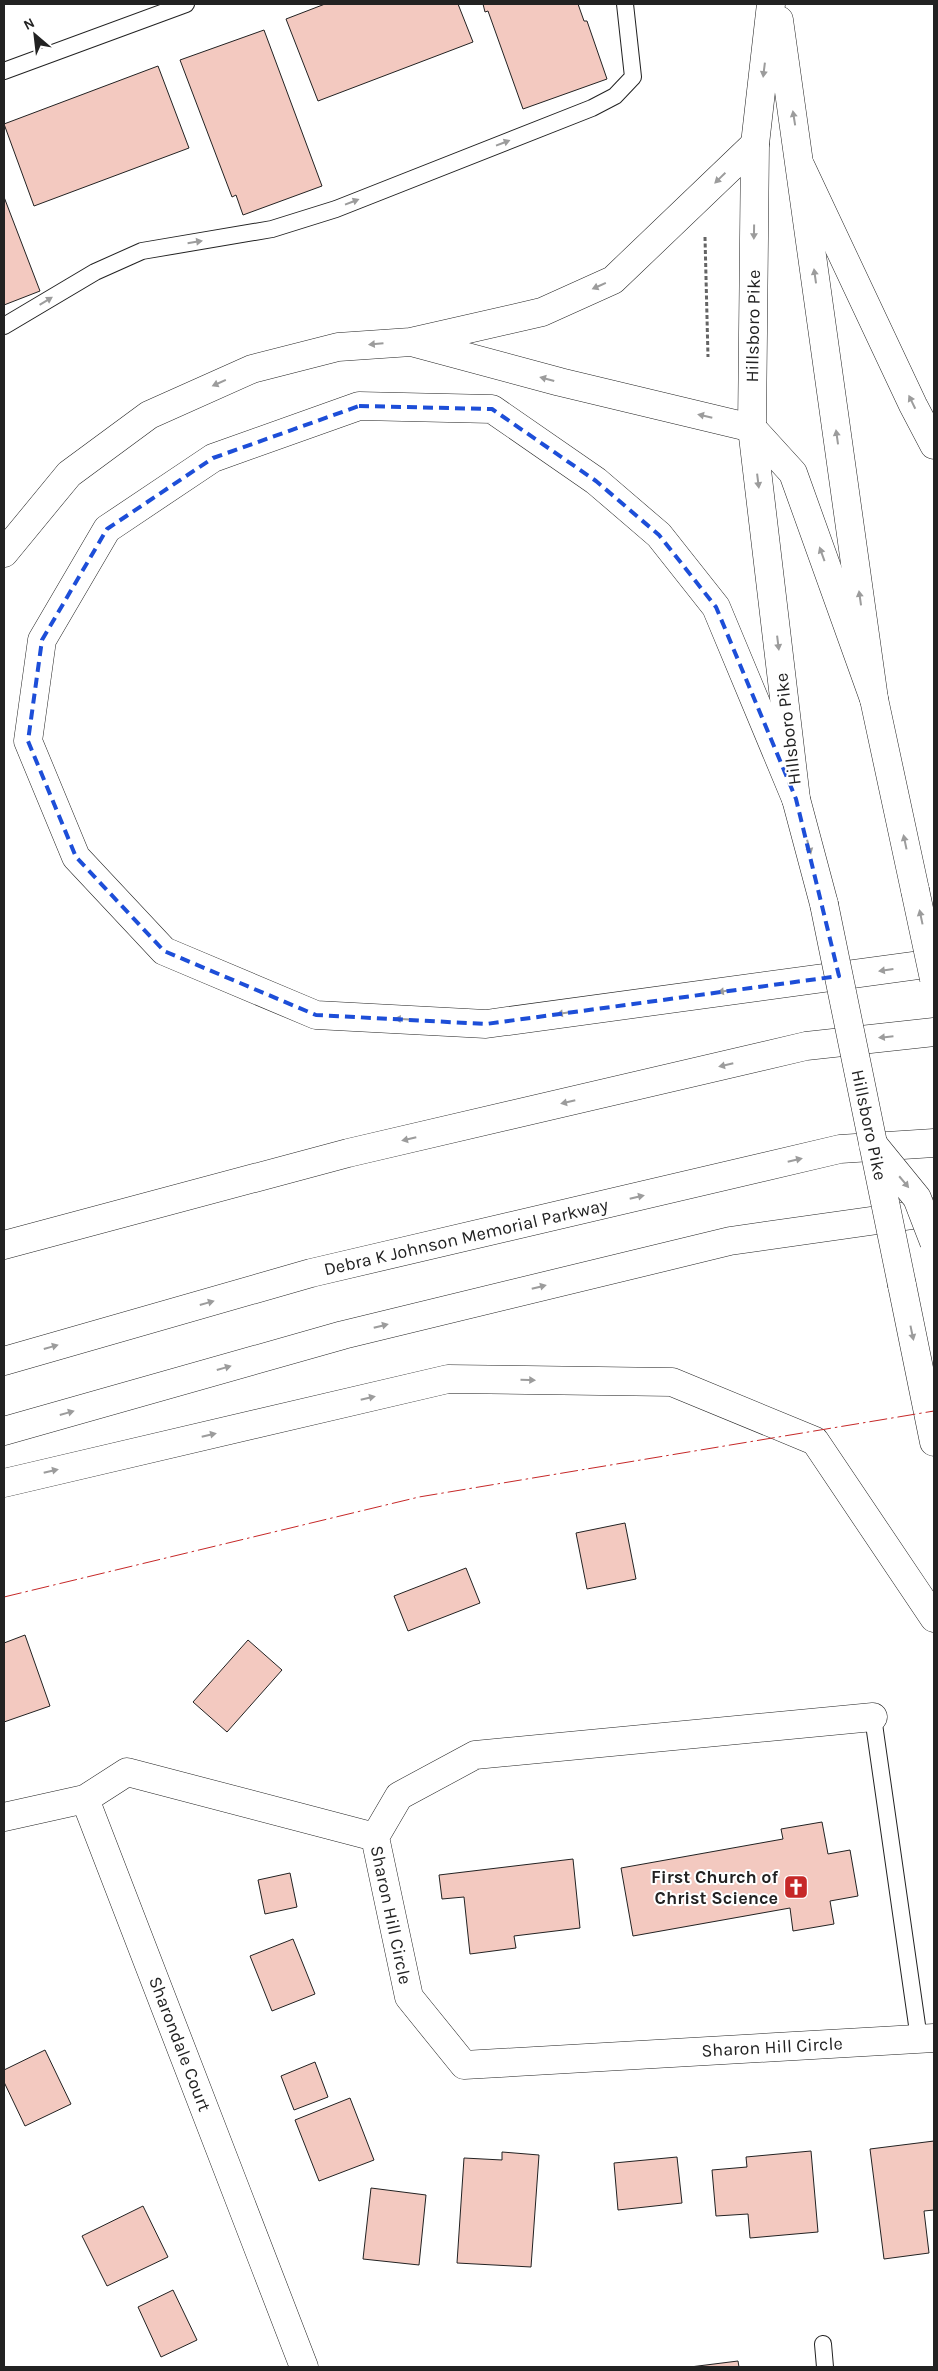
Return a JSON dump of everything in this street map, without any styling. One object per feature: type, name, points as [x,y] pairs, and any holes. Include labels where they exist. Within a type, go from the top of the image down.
[{"type":"main road","name":"Hillsboro Pike","points":[[771,4],[755,144],[752,428],[796,799],[824,904],[934,1442]]},
{"type":"main road","points":[[776,4],[801,167],[841,471],[874,698],[934,979]]},
{"type":"main road","points":[[4,553],[68,474],[149,415],[252,369],[338,348],[411,342],[542,312],[613,280],[755,144]]},
{"type":"main road","points":[[801,167],[913,405],[934,445]]},
{"type":"main road","points":[[411,342],[560,382],[752,428],[792,473],[874,698]]},
{"type":"main road","points":[[796,799],[716,607],[659,535],[596,481],[492,409],[359,406],[213,458],[108,529],[42,640],[28,741],[76,857],[164,952],[316,1015],[486,1024],[934,963]]},
{"type":"main road","points":[[4,1246],[348,1153],[806,1046],[934,1032]]},
{"type":"main road","name":"Debra K Johnson Memorial Parkway","points":[[4,1361],[311,1273],[840,1150],[934,1143]]},
{"type":"main road","points":[[873,1144],[917,1198],[934,1242]]},
{"type":"main road","points":[[4,1431],[343,1335],[720,1243],[934,1212]]},
{"type":"main road","points":[[4,1482],[448,1379],[672,1382],[815,1441],[934,1618]]},
{"type":"main road","name":"Sharon Hill Circle","points":[[873,1717],[475,1755],[399,1796],[375,1837],[408,1997],[464,2065],[927,2038]]},
{"type":"main road","points":[[4,1817],[85,1799],[127,1772],[375,1837]]},
{"type":"main road","name":"Sharondale Court","points":[[85,1799],[304,2367]]},
{"type":"lane","points":[[4,71],[186,4]]},
{"type":"lane","points":[[4,326],[95,272],[142,251],[272,229],[336,209],[592,108],[615,96],[633,78],[625,4]]},
{"type":"lane","points":[[873,1717],[927,2038]]},
{"type":"lane","points":[[823,2344],[824,2367]]},
{"type":"path","points":[[698,232],[705,237],[708,357]]},
{"type":"highlighted area","points":[[359,406],[492,409],[596,481],[659,535],[716,607],[796,799],[839,976],[486,1024],[316,1015],[164,951],[76,857],[28,741],[42,640],[107,529],[213,458]]},
{"type":"building","points":[[325,4],[458,4],[473,42],[318,101],[286,19]]},
{"type":"building","points":[[483,4],[578,4],[584,21],[587,21],[607,79],[523,109],[488,11],[485,12]]},
{"type":"building","points":[[264,30],[322,186],[243,215],[236,195],[232,197],[180,60]]},
{"type":"building","points":[[158,66],[189,148],[34,206],[4,124]]},
{"type":"building","points":[[4,197],[40,291],[4,305]]},
{"type":"building","points":[[625,1523],[636,1579],[587,1589],[576,1533]]},
{"type":"building","points":[[466,1568],[480,1603],[408,1631],[394,1596]]},
{"type":"building","points":[[25,1635],[50,1706],[4,1722],[4,1643]]},
{"type":"building","points":[[248,1640],[282,1670],[227,1732],[193,1702]]},
{"type":"building","points":[[822,1822],[828,1854],[850,1850],[858,1896],[830,1901],[834,1924],[793,1931],[790,1908],[633,1936],[621,1868],[783,1839],[781,1829]]},
{"type":"building","points":[[573,1859],[580,1928],[514,1936],[516,1948],[470,1954],[464,1897],[442,1899],[439,1875]]},
{"type":"building","points":[[290,1873],[297,1907],[265,1914],[258,1880]]},
{"type":"building","points":[[293,1939],[315,1994],[272,2011],[250,1956]]},
{"type":"building","points":[[45,2050],[71,2104],[25,2126],[4,2082],[4,2070]]},
{"type":"building","points":[[315,2062],[328,2097],[294,2110],[281,2076]]},
{"type":"building","points":[[350,2098],[374,2160],[319,2181],[295,2120]]},
{"type":"building","points":[[934,2141],[934,2210],[924,2211],[929,2253],[884,2259],[870,2149]]},
{"type":"building","points":[[811,2151],[818,2232],[750,2238],[748,2214],[716,2216],[712,2170],[747,2167],[746,2157]]},
{"type":"building","points":[[502,2152],[539,2155],[531,2267],[457,2263],[464,2158],[502,2160]]},
{"type":"building","points":[[677,2157],[682,2203],[618,2210],[614,2163]]},
{"type":"building","points":[[371,2188],[426,2195],[419,2265],[363,2259]]},
{"type":"building","points":[[143,2206],[168,2257],[107,2286],[82,2236]]},
{"type":"building","points":[[173,2290],[197,2340],[161,2357],[138,2307]]},
{"type":"building","points":[[738,2361],[739,2367],[690,2367]]},
{"type":"power","points":[[4,1597],[419,1497],[934,1411]]},
{"type":"place","name":"First Church of Christ Science","points":[[796,1887]]}]
